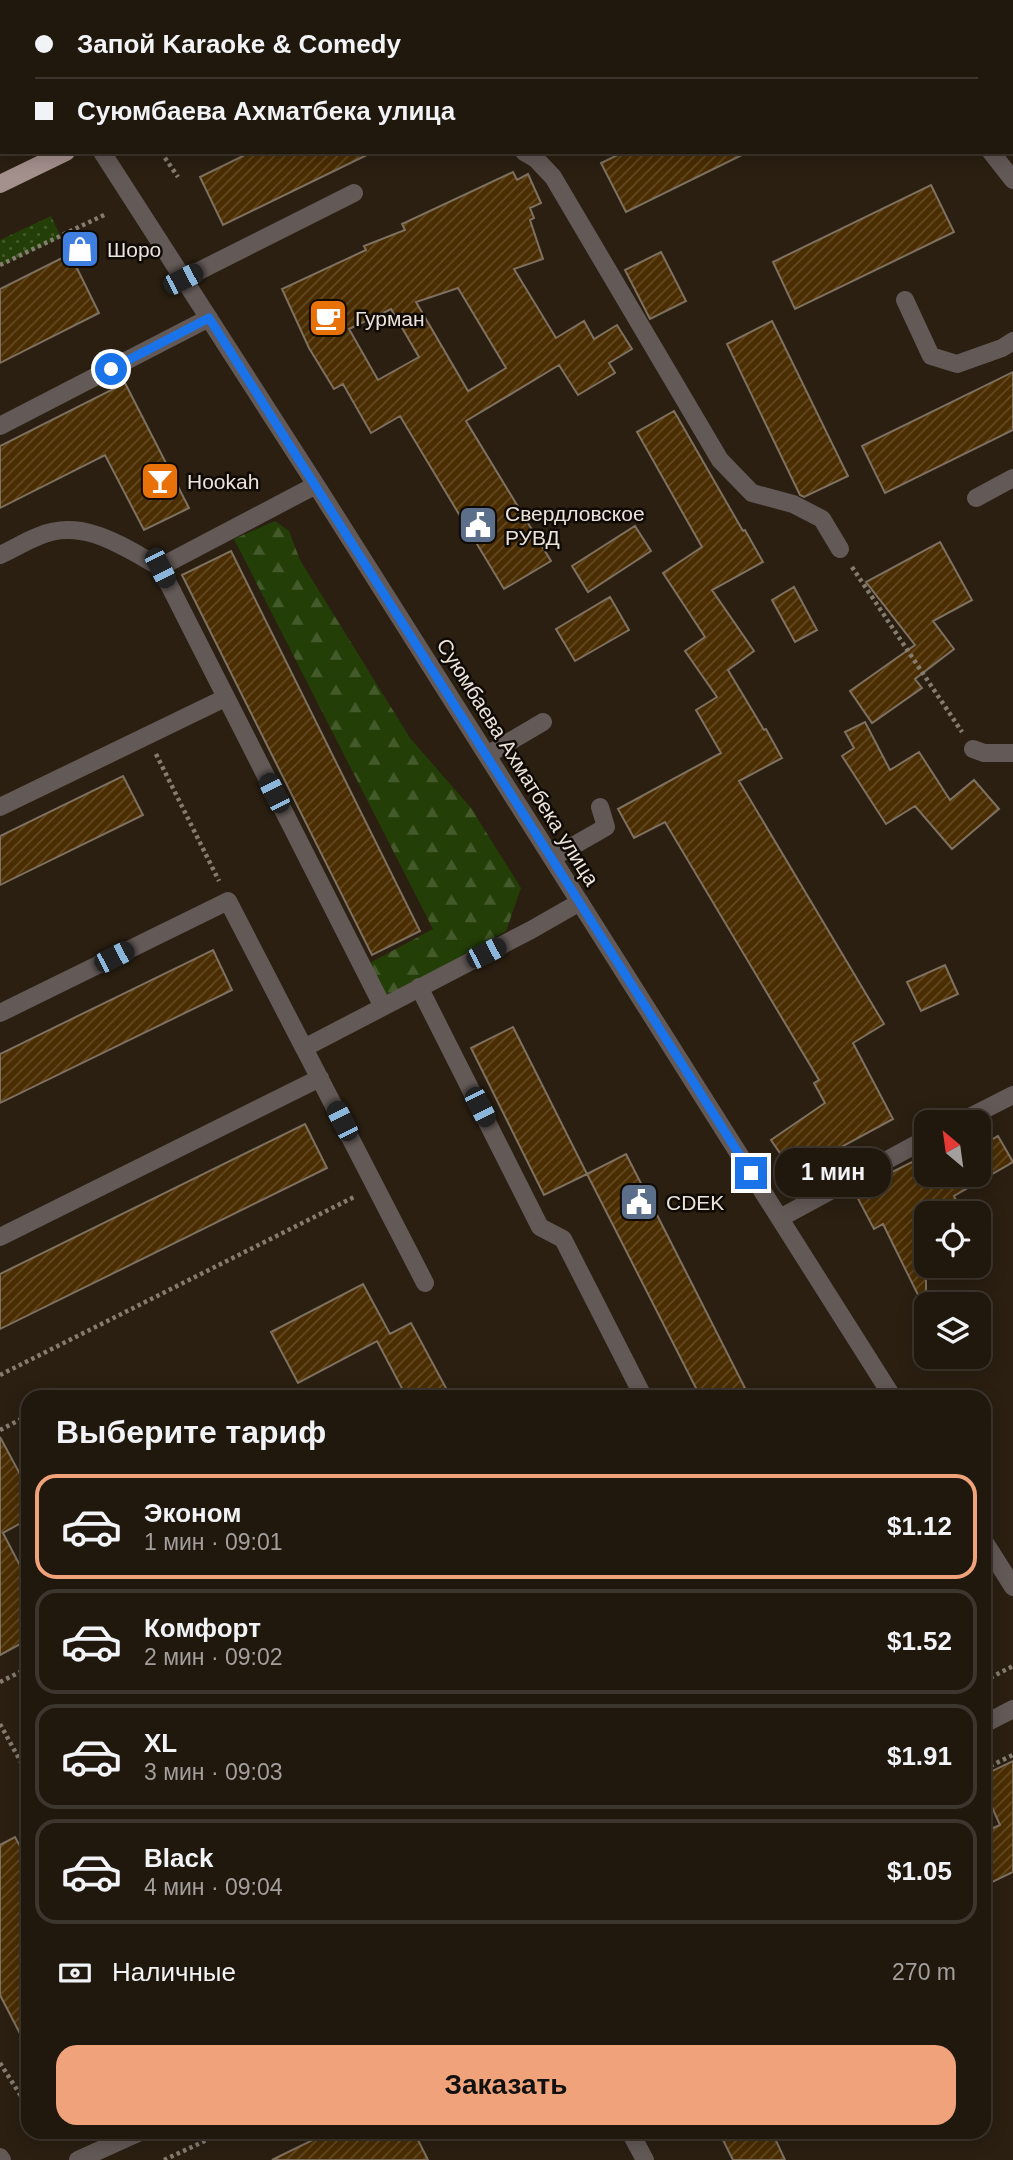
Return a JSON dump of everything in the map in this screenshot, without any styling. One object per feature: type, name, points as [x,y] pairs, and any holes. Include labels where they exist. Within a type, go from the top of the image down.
[{"type":"main road","points":[[0,184],[62,154]]},
{"type":"street","name":"Суюмбаева Ахматбека улица","points":[[104,154],[888,1390]]},
{"type":"street","points":[[527,154],[553,177],[720,460],[752,493],[793,505],[822,519],[840,549]]},
{"type":"street","points":[[993,154],[1013,180]]},
{"type":"street","points":[[183,279],[354,193]]},
{"type":"street","points":[[905,300],[931,356],[957,364],[1002,348],[1013,341]]},
{"type":"street","points":[[0,426],[209,318]]},
{"type":"street","points":[[976,498],[1013,478]]},
{"type":"street","points":[[160,568],[316,485]]},
{"type":"street","points":[[0,555],[41,534],[72,529],[97,533],[160,568],[383,1007]]},
{"type":"street","points":[[0,807],[225,698]]},
{"type":"street","points":[[487,755],[543,722]]},
{"type":"street","points":[[973,749],[984,753],[1013,753]]},
{"type":"street","points":[[552,858],[606,827],[600,807]]},
{"type":"street","points":[[0,1013],[229,901],[425,1283]]},
{"type":"street","points":[[304,1048],[580,902]]},
{"type":"street","points":[[419,987],[540,1227],[564,1239],[640,1390]]},
{"type":"street","points":[[0,1237],[320,1078]]},
{"type":"street","points":[[984,1110],[1013,1095]]},
{"type":"street","points":[[780,1218],[914,1145]]},
{"type":"street","points":[[991,1552],[1013,1587]]},
{"type":"street","points":[[991,1720],[1013,1709]]},
{"type":"street","points":[[78,2160],[124,2139]]},
{"type":"street","points":[[634,2139],[645,2160]]},
{"type":"path","points":[[161,154],[178,177]]},
{"type":"path","points":[[0,265],[106,214]]},
{"type":"path","points":[[840,549],[973,749]]},
{"type":"path","points":[[147,736],[229,901]]},
{"type":"path","points":[[0,1375],[375,1186]]},
{"type":"path","points":[[0,1430],[21,1419]]},
{"type":"path","points":[[991,1678],[1012,1669]]},
{"type":"path","points":[[0,1682],[21,1672]]},
{"type":"path","points":[[0,1724],[21,1762]]},
{"type":"path","points":[[991,1766],[1013,1755]]},
{"type":"path","points":[[0,2063],[21,2096]]},
{"type":"path","points":[[163,2160],[209,2139]]},
{"type":"green space","points":[[51,216],[61,237],[0,266],[0,240]]},
{"type":"green space","points":[[275,521],[289,531],[300,560],[410,738],[471,808],[521,888],[506,931],[385,999],[368,964],[433,929],[234,539]]},
{"type":"building","points":[[247,154],[369,154],[223,225],[200,177]]},
{"type":"building","points":[[620,154],[744,154],[626,212],[601,163]]},
{"type":"building","points":[[513,172],[517,180],[528,174],[541,203],[530,208],[534,218],[530,220],[543,259],[514,269],[556,338],[584,321],[594,339],[617,325],[632,349],[609,363],[615,373],[578,395],[559,365],[466,421],[551,561],[504,589],[400,416],[371,433],[343,384],[334,389],[309,348],[282,289],[366,250],[364,246],[405,230],[402,224]],"holes":[[[458,288],[506,368],[468,391],[416,302]],[[391,309],[419,357],[378,380],[349,329]]]},
{"type":"building","points":[[931,185],[954,232],[795,309],[773,262]]},
{"type":"building","points":[[661,252],[686,301],[650,319],[625,270]]},
{"type":"building","points":[[70,254],[99,313],[0,363],[0,289]]},
{"type":"building","points":[[772,321],[848,476],[804,497],[800,495],[727,344]]},
{"type":"building","points":[[1013,372],[1013,430],[885,493],[862,446]]},
{"type":"building","points":[[125,383],[189,508],[144,530],[105,455],[0,508],[0,446]]},
{"type":"building","points":[[674,411],[763,562],[712,590],[754,651],[728,670],[782,758],[739,781],[884,1024],[853,1043],[893,1119],[841,1147],[850,1161],[806,1191],[771,1140],[825,1103],[814,1083],[819,1080],[665,822],[634,838],[618,809],[721,753],[696,710],[717,697],[685,651],[705,637],[663,573],[702,547],[637,432]]},
{"type":"building","points":[[635,526],[651,551],[588,592],[572,566]]},
{"type":"building","points":[[940,542],[972,600],[933,621],[954,649],[915,679],[922,688],[872,723],[850,691],[915,645],[866,582]]},
{"type":"building","points":[[231,551],[420,931],[372,955],[182,575]]},
{"type":"building","points":[[794,587],[817,630],[795,642],[772,600]]},
{"type":"building","points":[[610,597],[629,630],[575,661],[556,629]]},
{"type":"building","points":[[865,722],[890,770],[919,752],[950,800],[974,780],[999,809],[952,849],[915,806],[886,824],[842,756],[854,748],[845,732]]},
{"type":"building","points":[[123,776],[143,815],[0,885],[0,836]]},
{"type":"building","points":[[213,950],[232,990],[0,1103],[0,1054]]},
{"type":"building","points":[[945,965],[958,994],[921,1011],[907,982]]},
{"type":"building","points":[[513,1027],[587,1174],[544,1195],[471,1048]]},
{"type":"building","points":[[305,1124],[327,1168],[0,1329],[0,1274]]},
{"type":"building","points":[[998,1136],[1013,1162],[991,1175],[991,1140]]},
{"type":"building","points":[[626,1154],[746,1390],[697,1390],[587,1174]]},
{"type":"building","points":[[914,1161],[914,1187],[970,1187],[954,1196],[956,1201],[914,1201],[914,1278],[926,1278],[926,1292],[917,1292],[883,1224],[874,1229],[854,1191]]},
{"type":"building","points":[[363,1284],[390,1334],[411,1323],[447,1390],[403,1390],[377,1341],[298,1383],[271,1332]]},
{"type":"building","points":[[0,1437],[21,1476],[21,1523],[3,1533],[21,1568],[21,1644],[0,1655]]},
{"type":"building","points":[[1013,1761],[1013,1872],[991,1883],[991,1829],[1000,1825],[991,1805],[991,1772]]},
{"type":"building","points":[[15,1837],[21,1848],[21,2036],[0,1995],[0,1845]]},
{"type":"building","points":[[315,2139],[418,2139],[428,2160],[272,2160]]},
{"type":"building","points":[[722,2139],[775,2139],[785,2160],[733,2160]]},
{"type":"place","name":"Шоро","points":[[80,249]]},
{"type":"place","name":"Гурман","points":[[328,318]]},
{"type":"place","name":"Hookah","points":[[160,481]]},
{"type":"place","name":"Свердловское РУВД","points":[[478,525]]},
{"type":"place","name":"CDEK","points":[[639,1202]]},
{"type":"route","points":[[111,369],[209,318],[751,1173]]}]
